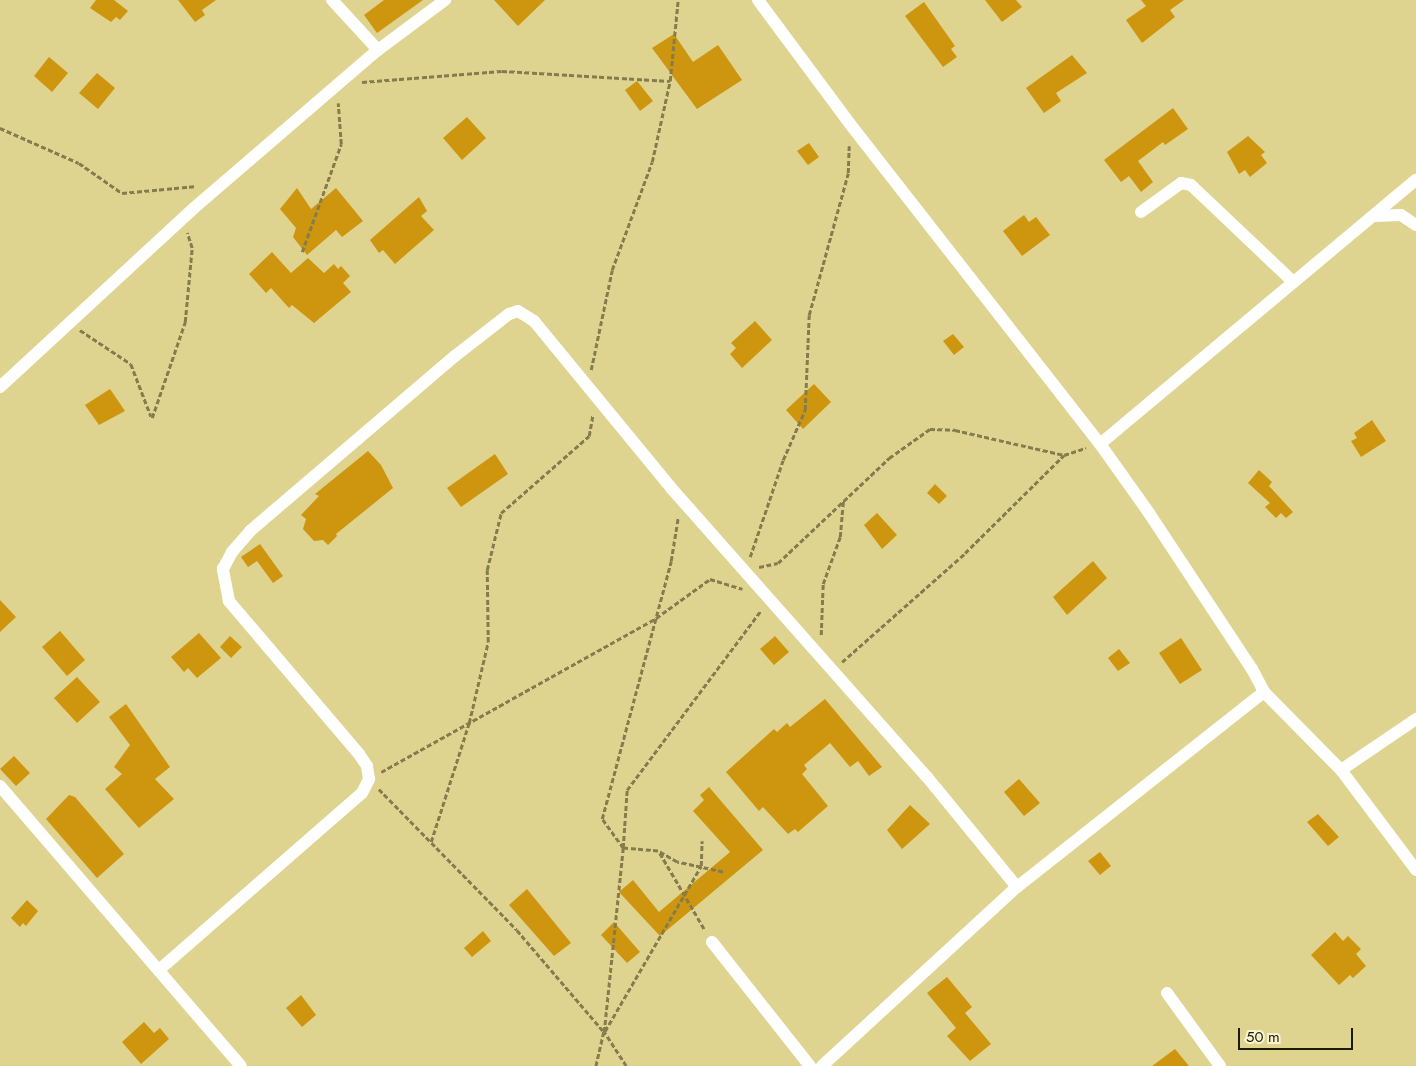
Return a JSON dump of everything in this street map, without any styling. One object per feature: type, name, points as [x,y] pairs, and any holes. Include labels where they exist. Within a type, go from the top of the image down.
[{"type":"street","points":[[332,0],[378,50]]},
{"type":"street","points":[[0,387],[223,184],[378,50],[445,0]]},
{"type":"street","points":[[758,0],[850,124],[1100,444],[1165,537],[1264,692],[1341,770],[1416,870]]},
{"type":"street","points":[[1100,444],[1292,280],[1375,216],[1416,180]]},
{"type":"street","points":[[1141,212],[1181,183],[1191,185],[1292,280]]},
{"type":"street","points":[[1375,216],[1401,216],[1416,225]]},
{"type":"street","points":[[159,970],[362,793],[369,779],[367,766],[359,754],[229,601],[223,569],[232,552],[250,531],[509,314],[518,311],[526,313],[681,499],[820,654],[1017,887]]},
{"type":"street","points":[[822,1066],[1017,887],[1264,692]]},
{"type":"street","points":[[1341,770],[1416,720]]},
{"type":"street","points":[[0,786],[241,1066]]},
{"type":"street","points":[[712,942],[810,1066]]},
{"type":"street","points":[[1167,993],[1220,1066]]},
{"type":"path","points":[[431,842],[469,723],[488,642],[487,570],[502,513],[590,436],[592,391],[612,270],[652,162],[670,80],[678,0]]},
{"type":"path","points":[[302,252],[341,144],[338,107],[340,84],[502,71],[670,80]]},
{"type":"path","points":[[746,570],[783,460],[805,410],[809,315],[848,173],[850,124]]},
{"type":"path","points":[[0,128],[79,163],[122,193],[223,184]]},
{"type":"path","points":[[68,324],[131,364],[152,418],[185,322],[192,248],[182,220]]},
{"type":"path","points":[[746,570],[778,563],[889,458],[930,430],[955,430],[1064,455]]},
{"type":"path","points":[[833,670],[965,553],[1064,455],[1100,444]]},
{"type":"path","points":[[681,499],[671,561],[602,819],[623,848],[658,851],[677,862],[723,872]]},
{"type":"path","points":[[820,654],[823,584],[840,537],[843,500]]},
{"type":"path","points":[[626,1066],[604,1032],[517,930],[369,779],[656,618],[710,579],[745,590]]},
{"type":"path","points":[[596,1066],[604,1032],[623,848],[627,790],[770,598]]},
{"type":"path","points":[[604,1032],[701,866],[702,841]]},
{"type":"path","points":[[658,851],[712,942]]},
{"type":"building","points":[[96,0],[114,0],[128,11],[120,20],[116,17],[111,22],[90,8]]},
{"type":"building","points":[[178,0],[216,0],[202,10],[205,15],[195,22]]},
{"type":"building","points":[[384,0],[423,0],[377,33],[364,15]]},
{"type":"building","points":[[494,0],[545,0],[518,26]]},
{"type":"building","points":[[985,0],[1016,0],[1022,7],[1002,22]]},
{"type":"building","points":[[1141,0],[1184,0],[1170,10],[1175,17],[1142,43],[1126,20],[1146,6]]},
{"type":"building","points":[[924,2],[955,46],[951,49],[957,57],[943,67],[905,16]]},
{"type":"building","points":[[674,34],[693,62],[718,45],[742,80],[697,109],[652,48]]},
{"type":"building","points":[[1072,55],[1087,73],[1056,93],[1061,101],[1044,113],[1026,88]]},
{"type":"building","points":[[49,57],[68,73],[52,92],[34,76]]},
{"type":"building","points":[[97,73],[115,88],[98,109],[79,93]]},
{"type":"building","points":[[637,81],[653,101],[640,111],[625,90]]},
{"type":"building","points":[[1173,108],[1188,129],[1165,145],[1163,142],[1138,161],[1153,182],[1141,192],[1129,176],[1121,182],[1104,160]]},
{"type":"building","points":[[467,117],[486,138],[462,160],[443,138]]},
{"type":"building","points":[[1248,136],[1265,152],[1261,155],[1267,163],[1250,177],[1245,170],[1239,174],[1227,152]]},
{"type":"building","points":[[809,143],[819,157],[808,165],[797,151]]},
{"type":"building","points":[[297,188],[311,209],[336,188],[363,221],[342,237],[336,230],[307,255],[293,237],[296,228],[280,209]]},
{"type":"building","points":[[419,197],[427,211],[421,216],[434,230],[395,264],[383,250],[379,253],[370,240]]},
{"type":"building","points":[[1024,215],[1029,222],[1036,217],[1050,235],[1022,256],[1003,231]]},
{"type":"building","points":[[272,252],[291,273],[308,258],[324,273],[334,264],[338,269],[341,266],[350,276],[343,283],[351,292],[314,323],[292,305],[289,308],[271,288],[266,293],[249,274]]},
{"type":"building","points":[[755,321],[772,340],[742,368],[730,354],[736,348],[731,343]]},
{"type":"building","points":[[953,334],[964,347],[954,355],[943,341]]},
{"type":"building","points":[[814,384],[831,402],[803,429],[786,410]]},
{"type":"building","points":[[110,389],[125,411],[99,425],[85,405]]},
{"type":"building","points":[[1372,420],[1386,441],[1361,457],[1351,441],[1357,438],[1354,433]]},
{"type":"building","points":[[368,451],[381,465],[393,488],[336,534],[337,536],[328,545],[323,540],[314,541],[303,529],[306,519],[301,515],[319,496],[315,494]]},
{"type":"building","points":[[495,454],[508,474],[461,507],[447,488]]},
{"type":"building","points":[[1259,470],[1272,482],[1269,486],[1293,512],[1286,518],[1281,513],[1276,518],[1265,507],[1270,503],[1248,483]]},
{"type":"building","points":[[935,484],[947,496],[939,504],[927,493]]},
{"type":"building","points":[[877,513],[897,535],[882,549],[864,525]]},
{"type":"building","points":[[260,544],[283,576],[273,583],[257,561],[248,567],[241,557]]},
{"type":"building","points":[[1093,561],[1107,578],[1067,615],[1053,597]]},
{"type":"building","points":[[0,600],[16,617],[0,632]]},
{"type":"building","points":[[60,631],[85,660],[67,676],[42,647]]},
{"type":"building","points":[[199,633],[221,658],[197,678],[188,668],[184,672],[171,657]]},
{"type":"building","points":[[230,636],[242,647],[231,658],[220,647]]},
{"type":"building","points":[[775,636],[789,652],[774,665],[760,649]]},
{"type":"building","points":[[1181,638],[1202,670],[1180,684],[1159,653]]},
{"type":"building","points":[[1119,649],[1130,663],[1118,671],[1108,658]]},
{"type":"building","points":[[77,677],[100,702],[77,723],[54,698]]},
{"type":"building","points":[[825,699],[882,767],[869,776],[858,761],[850,767],[830,743],[804,765],[807,769],[802,774],[828,806],[798,832],[795,829],[788,834],[763,807],[759,811],[726,772],[774,729],[777,732],[787,723],[790,727]]},
{"type":"building","points":[[126,704],[170,767],[155,779],[174,799],[139,828],[105,789],[122,774],[114,767],[130,745],[109,717]]},
{"type":"building","points":[[14,756],[30,773],[16,786],[0,769]]},
{"type":"building","points":[[1019,779],[1040,803],[1024,816],[1004,792]]},
{"type":"building","points":[[709,787],[763,850],[660,936],[619,892],[633,880],[659,912],[730,852],[693,811],[704,800],[700,795]]},
{"type":"building","points":[[69,795],[75,797],[124,854],[97,878],[46,819]]},
{"type":"building","points":[[910,805],[930,824],[902,849],[887,830]]},
{"type":"building","points":[[1318,814],[1339,837],[1328,846],[1307,822]]},
{"type":"building","points":[[1100,852],[1111,866],[1100,875],[1088,861]]},
{"type":"building","points":[[527,889],[571,943],[554,956],[509,905]]},
{"type":"building","points":[[27,900],[38,911],[26,926],[23,923],[20,927],[11,918]]},
{"type":"building","points":[[614,922],[640,952],[627,963],[601,935]]},
{"type":"building","points":[[483,931],[491,941],[472,957],[464,948]]},
{"type":"building","points":[[1335,932],[1343,941],[1348,936],[1361,949],[1356,954],[1366,966],[1353,978],[1350,975],[1339,985],[1311,955]]},
{"type":"building","points":[[947,977],[972,1007],[965,1013],[991,1044],[970,1061],[947,1036],[956,1028],[927,993]]},
{"type":"building","points":[[301,995],[316,1015],[302,1027],[286,1008]]},
{"type":"building","points":[[144,1022],[154,1033],[160,1028],[169,1039],[141,1064],[122,1042]]},
{"type":"building","points":[[1175,1049],[1189,1066],[1152,1066]]}]
